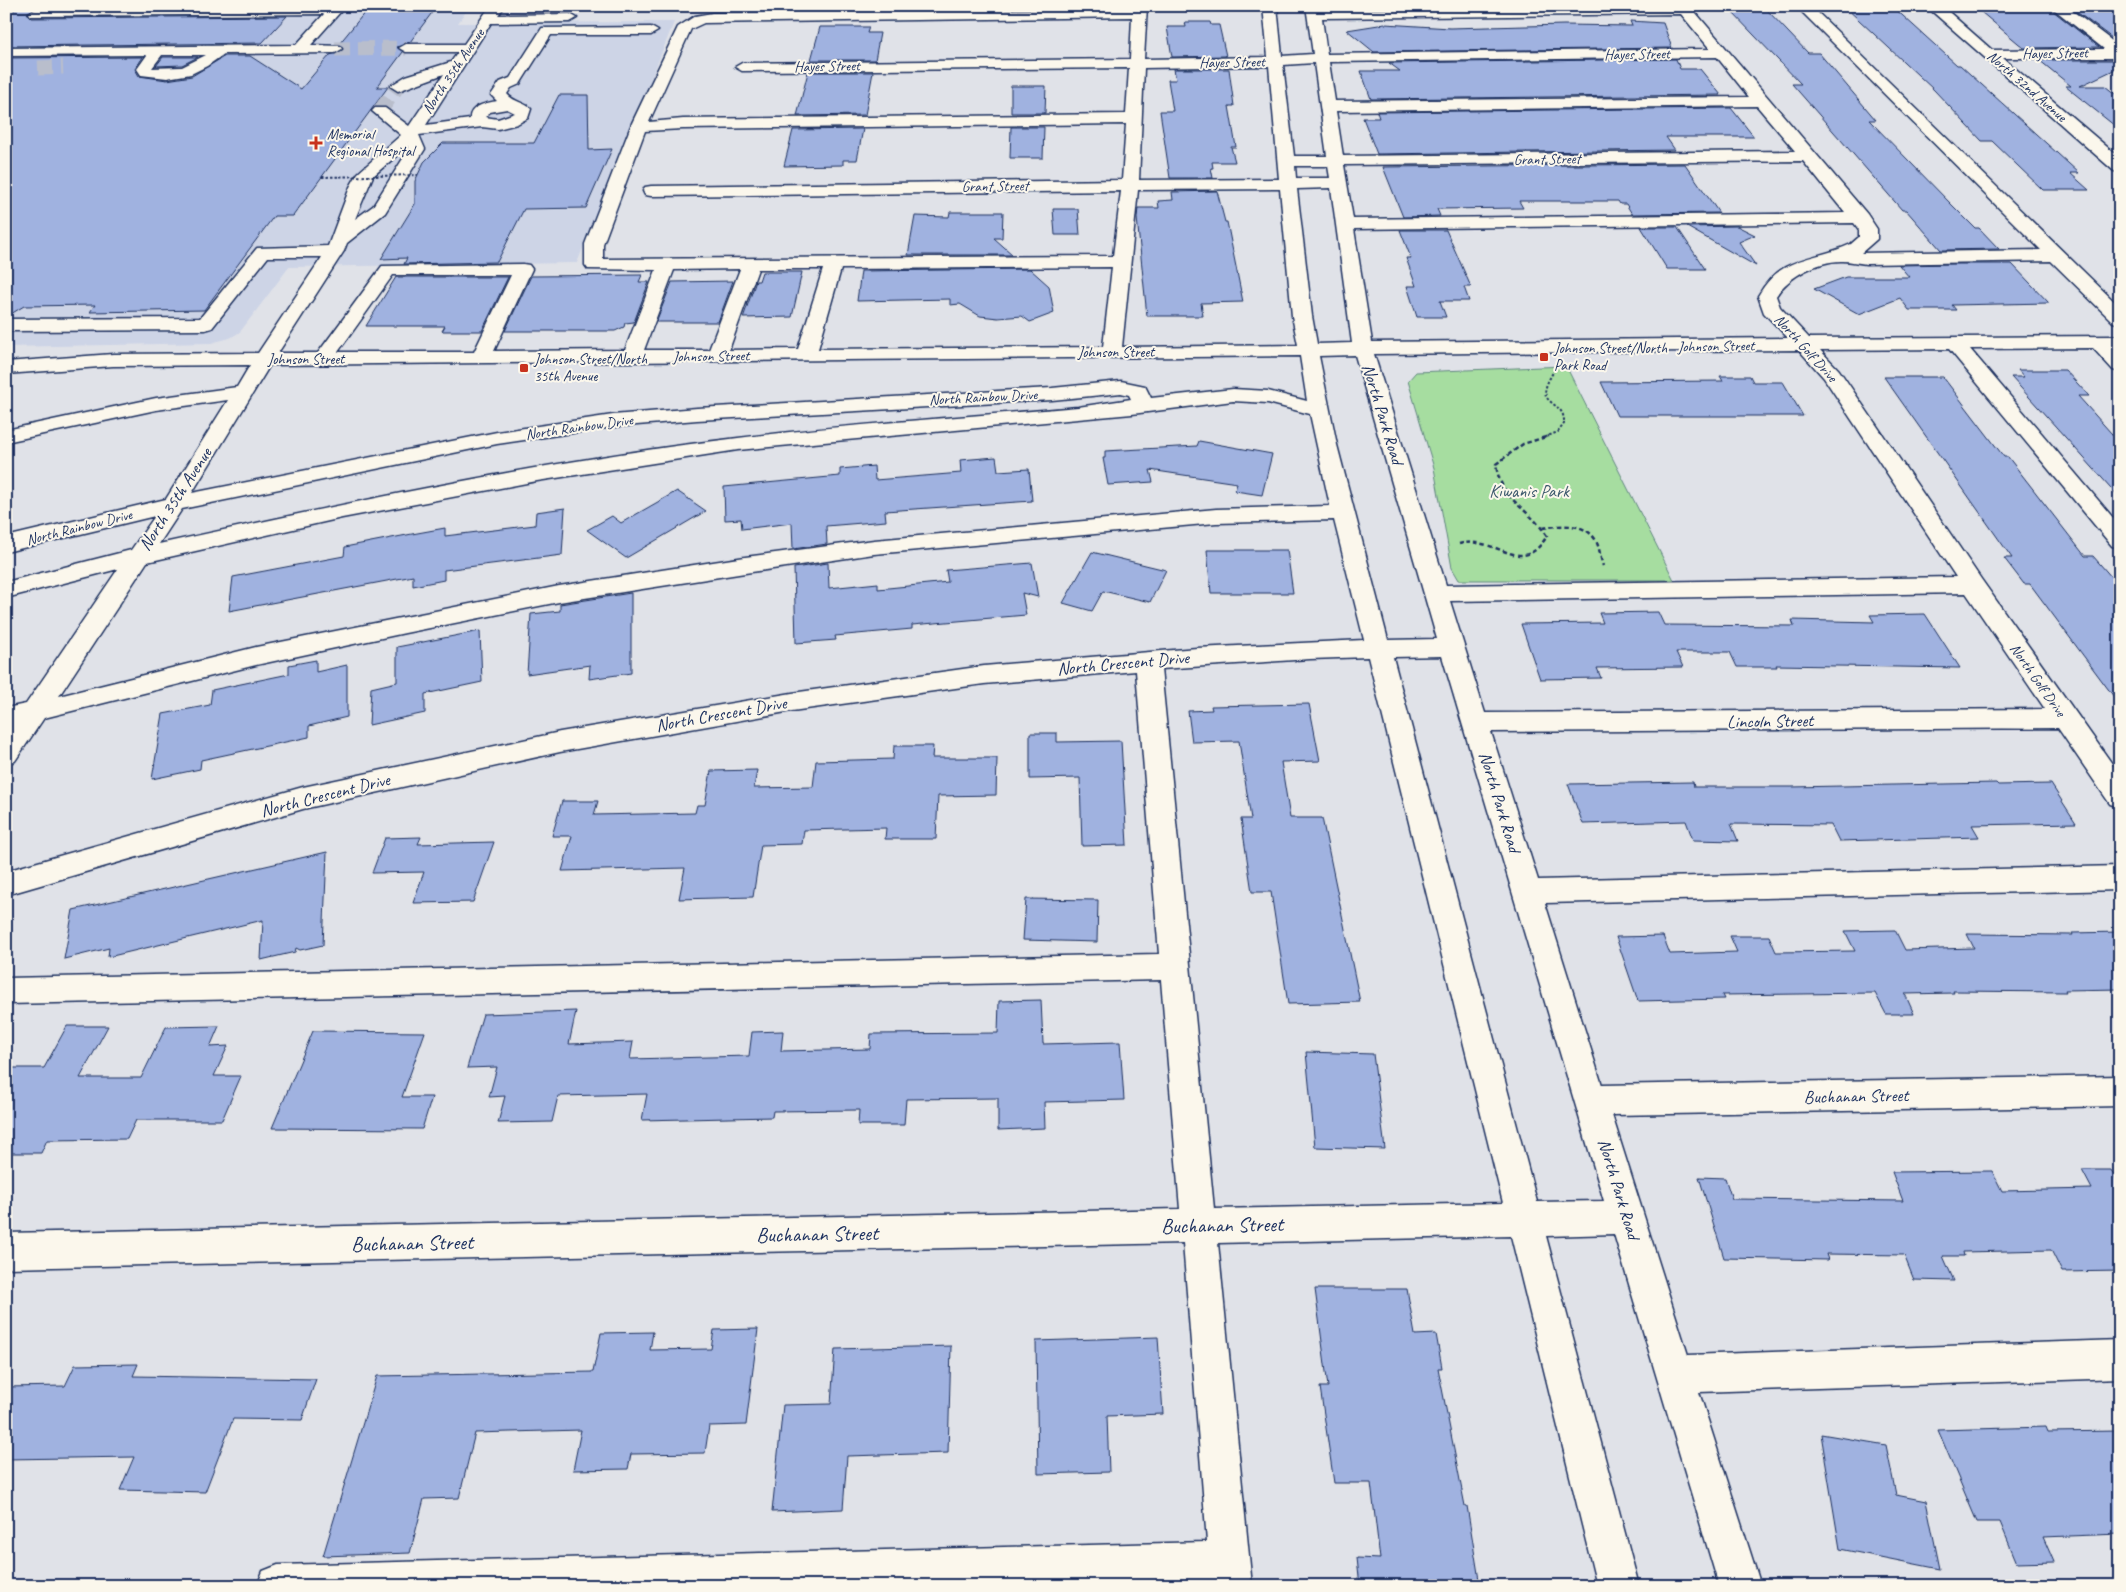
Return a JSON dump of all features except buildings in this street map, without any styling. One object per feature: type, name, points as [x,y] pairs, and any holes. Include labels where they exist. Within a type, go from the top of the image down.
[{"type":"street","points":[[1270,6],[1285,161],[1307,350],[1319,410],[1343,513],[1618,1586]]},
{"type":"street","points":[[1803,6],[2120,318]]},
{"type":"street","name":"North 32nd Avenue","points":[[1933,6],[2120,167]]},
{"type":"street","points":[[2056,6],[2119,53]]},
{"type":"street","points":[[1313,10],[1684,8]]},
{"type":"street","name":"North Golf Drive","points":[[1684,8],[1861,218],[1868,229],[1868,238],[1857,248],[1789,272],[1774,283],[1767,296],[1771,309],[1832,374],[1973,585],[2120,797]]},
{"type":"street","points":[[1112,352],[1122,261],[1130,184],[1140,9],[700,19],[685,28],[639,127],[594,244],[594,265],[1122,261]]},
{"type":"street","points":[[36,13],[335,10],[299,50]]},
{"type":"street","points":[[493,10],[628,24]]},
{"type":"street","name":"North 35th Avenue","points":[[6,754],[174,504],[337,246],[358,187],[366,174],[412,133],[493,10]]},
{"type":"street","name":"North Park Road","points":[[1313,10],[1363,349],[1475,723],[1740,1586]]},
{"type":"street","points":[[380,111],[412,133],[484,115],[513,95],[520,85],[515,81],[547,31],[628,24],[654,24]]},
{"type":"street","points":[[406,48],[469,48]]},
{"type":"street","points":[[6,52],[30,59],[103,51],[335,49]]},
{"type":"street","points":[[157,51],[146,64],[144,69],[146,72],[184,71],[204,64],[220,50]]},
{"type":"street","points":[[72,66],[103,51]]},
{"type":"street","name":"Hayes Street","points":[[742,67],[1138,63],[1320,60],[1343,57],[1722,53]]},
{"type":"street","name":"Hayes Street","points":[[1990,54],[2119,53]]},
{"type":"street","points":[[398,86],[411,79],[458,65]]},
{"type":"street","points":[[1328,106],[1763,101]]},
{"type":"street","points":[[468,107],[484,115],[495,124],[511,121],[524,112],[520,106],[503,102]]},
{"type":"street","points":[[430,104],[450,106]]},
{"type":"street","points":[[639,127],[683,124],[1134,120]]},
{"type":"street","name":"North 35th Avenue","points":[[337,246],[379,210],[417,149],[412,133]]},
{"type":"street","name":"Grant Street","points":[[1285,161],[1808,156]]},
{"type":"street","name":"Grant Street","points":[[651,191],[1339,183]]},
{"type":"street","points":[[1345,224],[1861,218]]},
{"type":"street","points":[[8,327],[205,324],[263,252],[337,246]]},
{"type":"street","points":[[1838,255],[1866,258],[2057,255]]},
{"type":"street","points":[[806,355],[834,263]]},
{"type":"street","points":[[632,357],[667,264]]},
{"type":"street","points":[[717,356],[751,264]]},
{"type":"street","points":[[324,359],[388,270],[523,269],[481,358]]},
{"type":"street","points":[[2098,342],[2120,366]]},
{"type":"street","name":"Johnson Street","points":[[6,368],[113,360],[632,357],[2120,342]]},
{"type":"street","points":[[1955,344],[2120,541]]},
{"type":"street","name":"Johnson Street","points":[[6,355],[47,354],[113,360]]},
{"type":"street","name":"North Rainbow Drive","points":[[6,545],[174,504],[497,438],[613,421],[698,414],[1052,394],[1121,387],[1138,390],[1142,401],[1132,408]]},
{"type":"street","points":[[6,436],[156,404],[245,392]]},
{"type":"street","name":"North Rainbow Drive","points":[[6,590],[138,556],[342,511],[547,473],[738,444],[1132,408],[1246,395],[1268,397],[1319,410]]},
{"type":"street","points":[[6,718],[37,708],[256,656],[414,623],[559,594],[745,565],[874,548],[1216,516],[1343,513]]},
{"type":"street","points":[[1436,593],[1973,585]]},
{"type":"street","name":"North Crescent Drive","points":[[6,883],[303,798],[560,742],[792,702],[984,675],[1148,661],[1310,650],[1453,648]]},
{"type":"street","points":[[278,1586],[1230,1574],[1148,661]]},
{"type":"street","name":"Lincoln Street","points":[[1475,723],[2065,718]]},
{"type":"street","points":[[1528,892],[2120,878]]},
{"type":"street","points":[[6,991],[1175,967]]},
{"type":"street","name":"Buchanan Street","points":[[1592,1100],[2120,1091]]},
{"type":"street","name":"Buchanan Street","points":[[6,1251],[1628,1217]]},
{"type":"street","points":[[1676,1374],[2120,1359]]},
{"type":"path","points":[[322,176],[418,175]]},
{"type":"path","points":[[1459,544],[1465,540],[1477,540],[1512,554],[1535,553],[1541,550],[1546,536],[1543,528],[1508,497],[1499,482],[1496,464],[1526,442],[1556,433],[1564,426],[1565,420],[1561,412],[1551,404],[1545,394],[1545,385],[1554,371]]},
{"type":"path","points":[[1543,528],[1574,526],[1594,538],[1602,564],[1616,591]]},
{"type":"shaded area","name":"Memorial Regional Hospital","points":[[6,6],[470,6],[458,23],[674,22],[577,263],[289,267],[240,332],[230,338],[211,343],[6,347]]},
{"type":"green space","name":"Kiwanis Park","points":[[1566,366],[1674,580],[1459,580],[1452,568],[1434,468],[1408,381],[1416,372]]},
{"type":"tunnel","points":[[335,49],[406,48]]},
{"type":"tunnel","points":[[38,68],[63,67]]},
{"type":"tunnel","points":[[380,111],[398,86]]},
{"type":"place","name":"Memorial Regional Hospital","points":[[316,143]]},
{"type":"place","name":"Johnson Street/North Park Road","points":[[1544,357]]},
{"type":"place","name":"Johnson Street/North 35th Avenue","points":[[524,368]]}]
